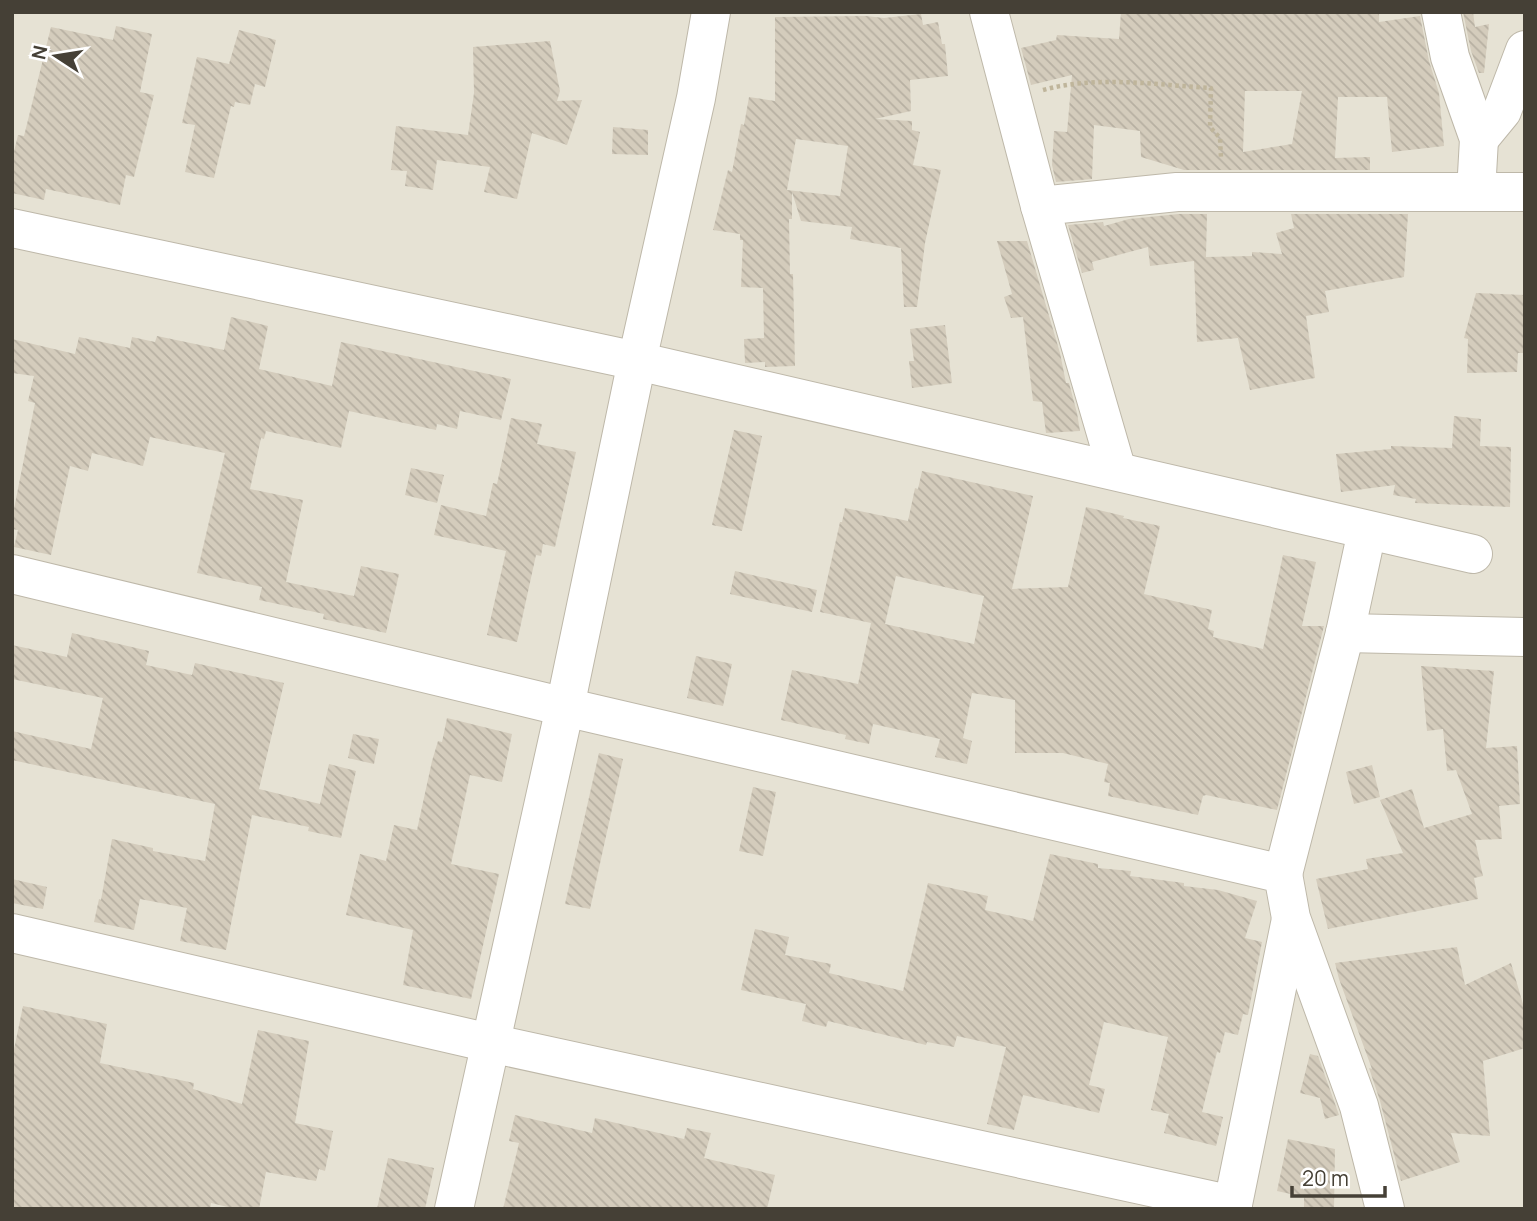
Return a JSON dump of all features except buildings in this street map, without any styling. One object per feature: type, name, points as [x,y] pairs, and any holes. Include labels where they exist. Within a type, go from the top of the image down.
[{"type":"street","points":[[454,1209],[696,98],[711,12]]},
{"type":"street","points":[[989,12],[1040,206],[1117,471]]},
{"type":"street","points":[[1441,12],[1450,57],[1479,139],[1476,192]]},
{"type":"street","points":[[1479,139],[1502,111],[1525,50]]},
{"type":"street","points":[[1040,206],[1177,192],[1525,192]]},
{"type":"street","points":[[12,228],[637,361],[1473,554]]},
{"type":"street","points":[[1367,531],[1345,634],[1283,874],[1291,918],[1359,1106],[1385,1209]]},
{"type":"street","points":[[12,574],[565,707],[1283,874]]},
{"type":"street","points":[[1345,634],[1525,637]]},
{"type":"street","points":[[12,933],[490,1043],[1232,1207],[1291,918]]},
{"type":"path","points":[[1012,99],[1068,83],[1118,82],[1211,88],[1210,127],[1220,138],[1223,191]]},
{"type":"shaded area","points":[[12,12],[1525,12],[1525,1209],[12,1209]]}]
